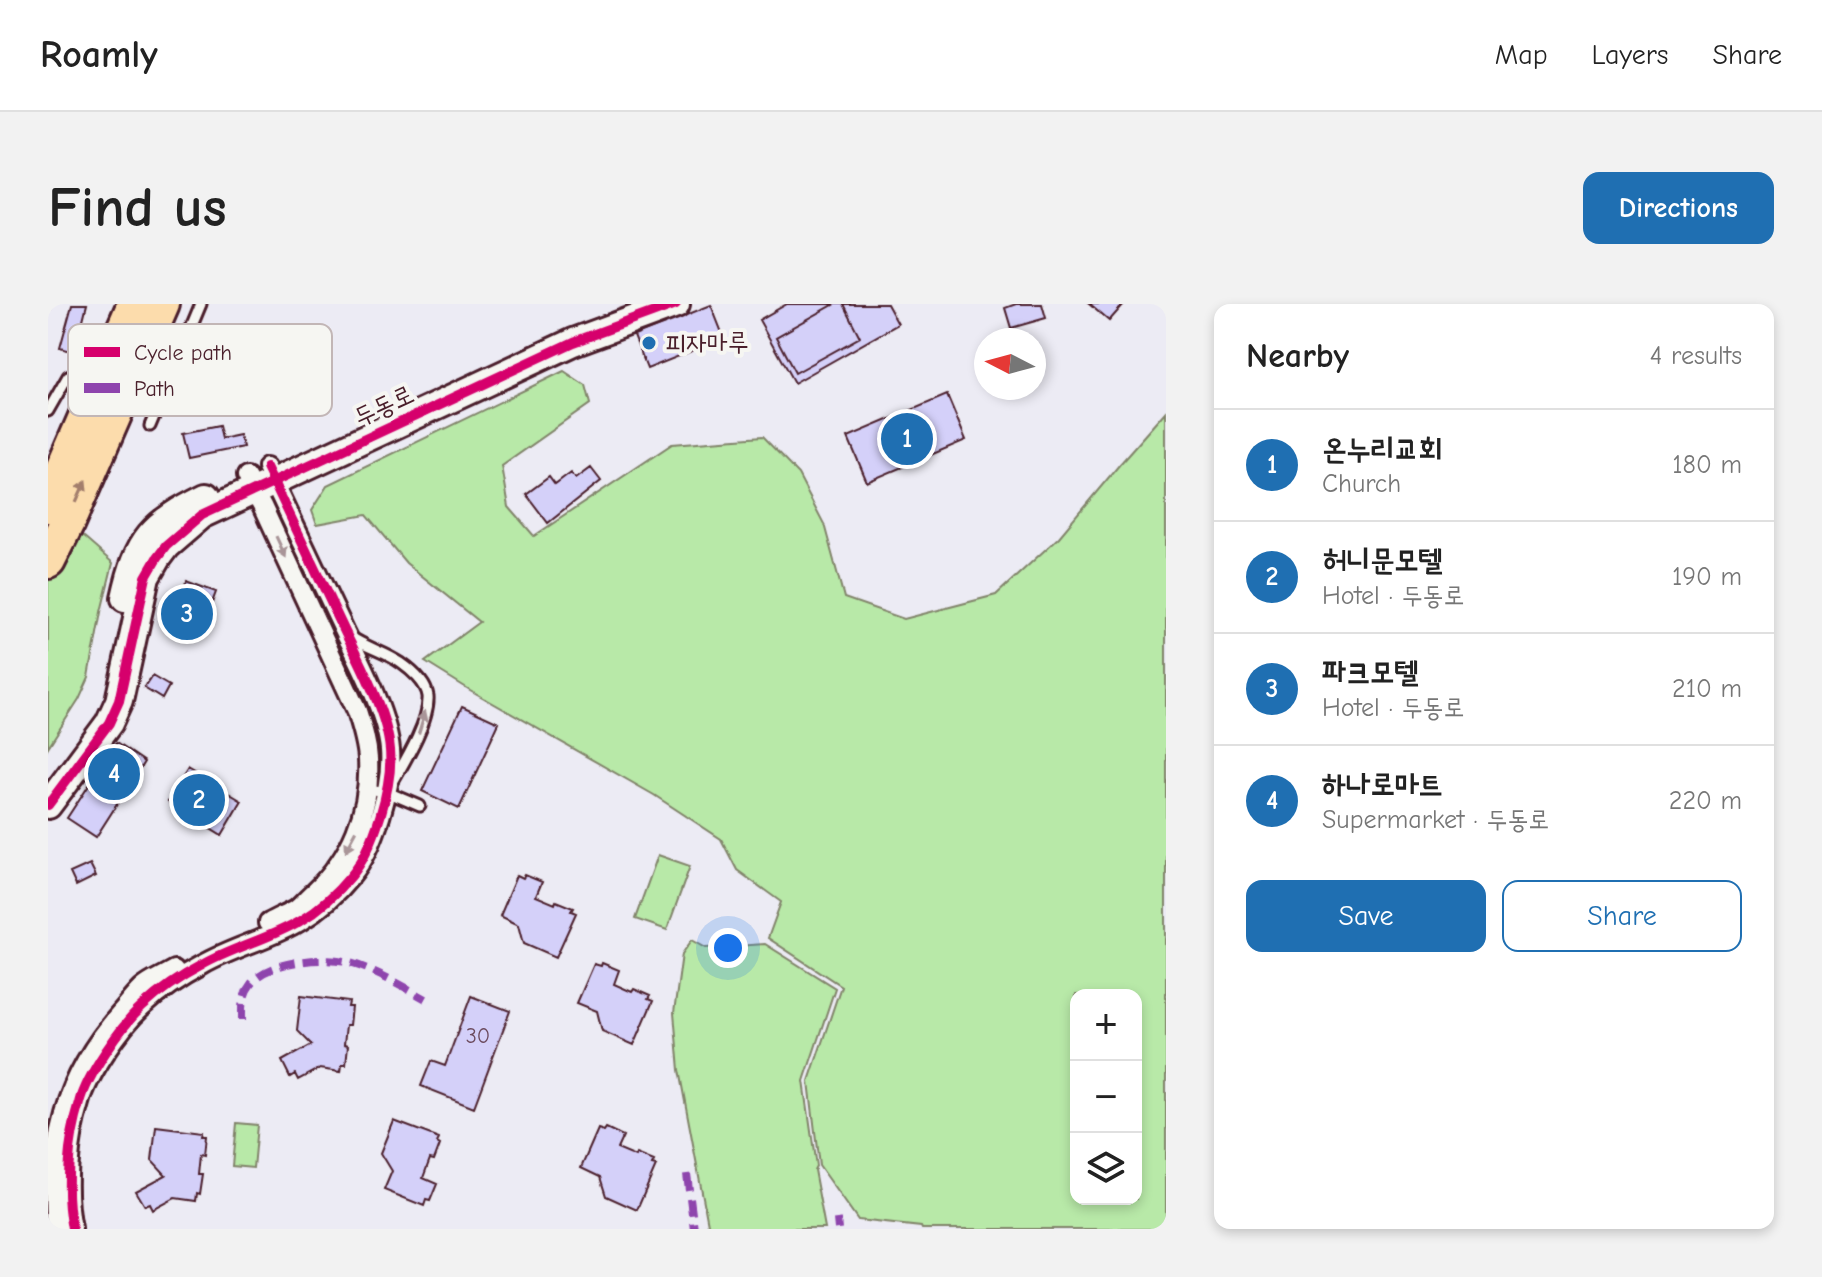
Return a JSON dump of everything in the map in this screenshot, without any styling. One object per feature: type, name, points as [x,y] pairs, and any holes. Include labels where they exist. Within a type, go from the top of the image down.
[{"type":"highway","points":[[127,324],[135,304]]},
{"type":"highway","points":[[153,324],[162,304]]},
{"type":"highway","points":[[48,480],[87,416]]},
{"type":"highway","points":[[48,505],[88,416]]},
{"type":"highway","points":[[48,561],[114,416]]},
{"type":"street","name":"두동로","points":[[48,805],[109,723],[119,701],[146,577],[157,558],[179,534],[202,515],[261,479],[563,328],[627,304]]},
{"type":"street","name":"두동로","points":[[48,779],[98,707],[133,562],[145,540],[159,525],[181,510],[261,479],[573,342],[676,304]]},
{"type":"street","points":[[72,1229],[69,1163],[80,1100],[115,1038],[142,1007],[176,981],[204,963],[295,923],[331,898],[353,873],[381,816],[391,768],[389,737],[346,633],[261,479]]},
{"type":"street","points":[[56,1229],[53,1209],[58,1130],[69,1094],[86,1058],[144,988],[211,950],[297,908],[325,881],[351,844],[366,805],[368,758],[357,711],[261,479]]},
{"type":"lane","points":[[193,324],[201,304]]},
{"type":"lane","points":[[48,411],[68,376]]},
{"type":"lane","points":[[150,426],[154,416]]},
{"type":"lane","points":[[346,633],[400,662],[416,676],[426,691],[427,704],[416,739],[387,792]]},
{"type":"lane","points":[[368,789],[387,792],[420,806]]},
{"type":"green space","points":[[564,371],[585,385],[590,404],[502,466],[509,507],[534,536],[672,444],[762,437],[798,474],[824,524],[844,598],[904,619],[996,595],[1059,537],[1166,412],[1166,1229],[922,1229],[858,1220],[819,1165],[809,1081],[841,986],[768,938],[781,902],[737,870],[721,839],[654,795],[425,662],[479,622],[406,563],[366,515],[317,524],[312,510],[328,485]]},
{"type":"green space","points":[[67,523],[113,563],[89,677],[79,699],[48,747],[48,561]]},
{"type":"green space","points":[[658,855],[690,866],[667,930],[635,919]]},
{"type":"green space","points":[[692,940],[706,948],[765,944],[835,988],[804,1081],[816,1166],[814,1170],[825,1229],[709,1229],[679,1070],[674,1013],[682,954]]},
{"type":"green space","points":[[236,1123],[257,1125],[253,1168],[232,1166]]},
{"type":"building","points":[[72,304],[87,304],[82,324],[68,324],[68,350],[60,348]]},
{"type":"building","points":[[787,304],[887,304],[898,324],[794,383],[759,320]]},
{"type":"building","points":[[835,304],[843,304],[860,337],[795,373],[776,337]]},
{"type":"building","points":[[1016,304],[1042,304],[1046,318],[1011,328],[1005,308]]},
{"type":"building","points":[[1089,304],[1124,304],[1109,321]]},
{"type":"building","points":[[711,305],[724,338],[647,369],[634,336]]},
{"type":"building","points":[[947,395],[966,440],[867,482],[848,437]]},
{"type":"building","points":[[218,426],[221,439],[240,435],[243,447],[189,458],[183,433]]},
{"type":"building","points":[[591,468],[601,481],[548,523],[526,494],[549,477],[555,485],[571,473],[576,479]]},
{"type":"building","points":[[186,581],[216,592],[200,635],[171,624]]},
{"type":"building","points":[[152,676],[169,686],[162,699],[144,688]]},
{"type":"building","points":[[462,706],[499,723],[459,809],[422,791]]},
{"type":"building","points":[[116,743],[144,762],[96,837],[67,818]]},
{"type":"building","points":[[188,769],[242,801],[222,835],[168,802]]},
{"type":"building","points":[[90,864],[96,876],[76,886],[70,873]]},
{"type":"building","points":[[517,875],[542,882],[536,896],[573,908],[571,911],[576,913],[556,957],[524,943],[519,924],[500,915]]},
{"type":"building","points":[[602,963],[619,970],[614,984],[632,992],[634,989],[650,996],[648,999],[653,1001],[634,1045],[602,1031],[597,1011],[577,1003],[594,964],[601,966]]},
{"type":"building","points":[[301,996],[349,1002],[348,1007],[352,1007],[344,1044],[348,1045],[346,1064],[342,1064],[341,1071],[320,1068],[298,1080],[295,1074],[290,1077],[282,1061],[311,1045],[297,1031]]},
{"type":"building","points":[[471,996],[510,1011],[474,1107],[421,1086],[431,1061],[445,1066]]},
{"type":"building","points":[[394,1121],[439,1138],[434,1160],[430,1159],[423,1178],[437,1184],[430,1201],[426,1200],[424,1206],[384,1190],[392,1171],[381,1153]]},
{"type":"building","points":[[156,1126],[204,1132],[203,1136],[207,1136],[205,1155],[201,1154],[199,1174],[203,1174],[196,1201],[175,1198],[153,1210],[150,1204],[145,1206],[136,1191],[166,1175],[152,1160]]},
{"type":"building","points":[[606,1128],[623,1136],[617,1149],[654,1161],[652,1165],[656,1166],[637,1210],[606,1196],[600,1177],[581,1168],[598,1129],[604,1131]]},
{"type":"marked path","points":[[48,309],[49,304]]},
{"type":"marked path","points":[[243,1019],[244,1000],[251,983],[269,970],[295,962],[346,962],[387,978],[426,999]]},
{"type":"marked path","points":[[687,1174],[694,1229]]},
{"type":"marked path","points":[[837,1219],[838,1229]]},
{"type":"cycle path","points":[[48,805],[109,723],[119,701],[146,577],[166,546],[202,515],[573,342],[676,304]]},
{"type":"cycle path","points":[[72,1229],[68,1182],[76,1118],[90,1079],[115,1038],[142,1007],[178,979],[214,959],[289,927],[328,900],[346,882],[367,850],[385,798],[390,750],[379,706],[267,467]]},
{"type":"place","name":"피자마루","points":[[649,343]]},
{"type":"place","name":"온누리교회","points":[[907,439]]},
{"type":"place","name":"파크모텔","points":[[187,614]]},
{"type":"place","name":"하나로마트","points":[[114,774]]},
{"type":"place","name":"허니문모텔","points":[[199,800]]}]
